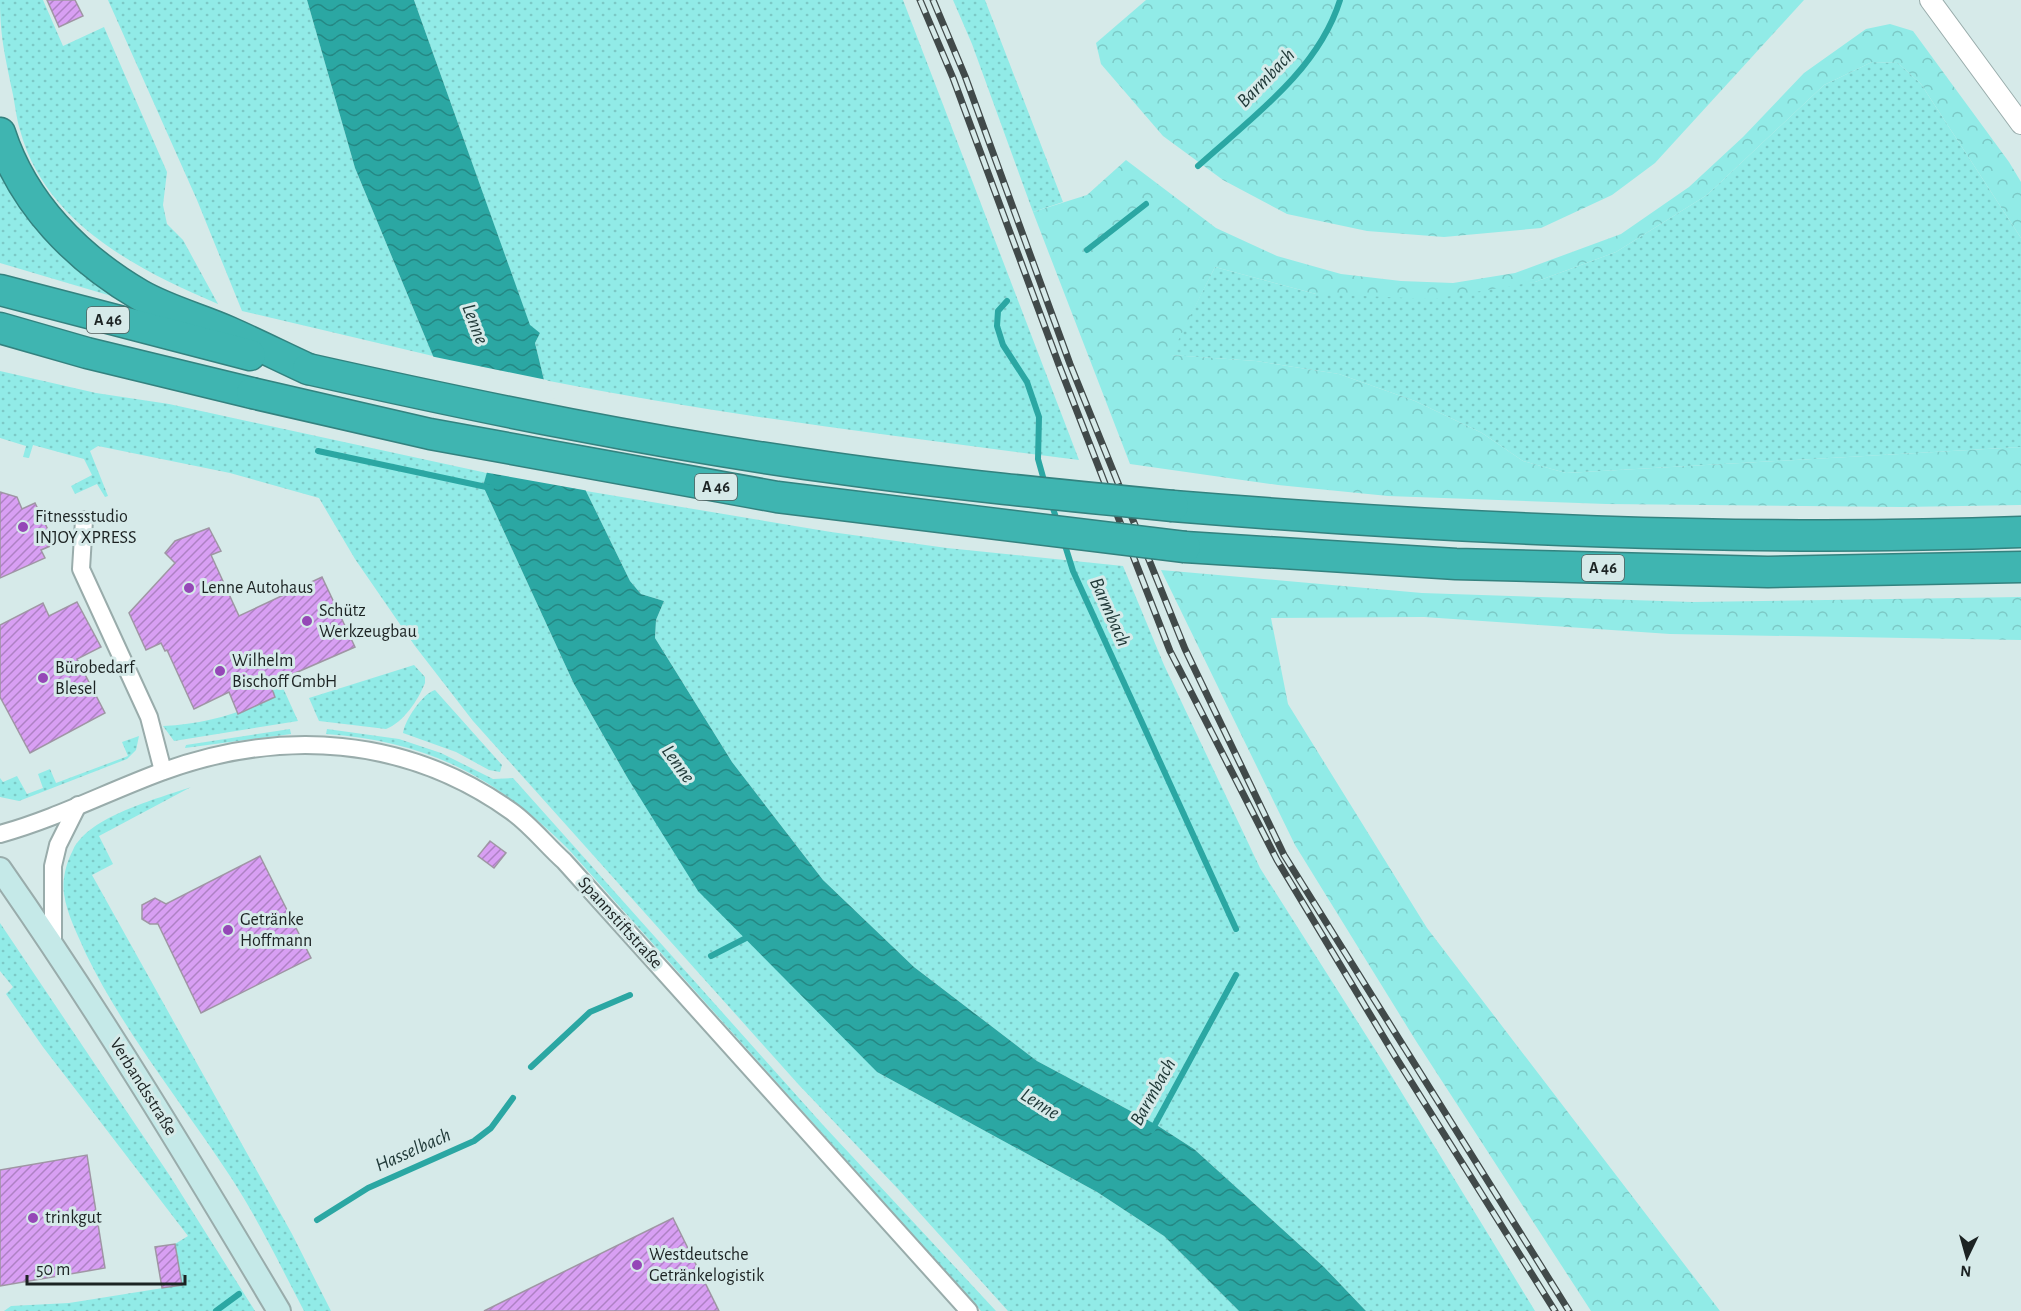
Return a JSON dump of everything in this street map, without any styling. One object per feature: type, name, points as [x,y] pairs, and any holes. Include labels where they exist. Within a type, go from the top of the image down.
[{"type":"highway","points":[[0,133],[7,155],[35,206],[88,260],[142,296],[232,342]]},
{"type":"highway","name":"A 46","points":[[0,290],[232,342],[308,369],[576,425],[832,468],[984,487],[1173,506],[1454,527],[1742,535],[2021,532]]},
{"type":"highway","name":"A 46","points":[[0,328],[98,356],[430,434],[777,497],[1185,547],[1456,564],[1710,571],[2021,567]]},
{"type":"main road","name":"Verbandsstraße","points":[[0,869],[53,945],[198,1175],[279,1311]]},
{"type":"street","points":[[1930,0],[2021,124]]},
{"type":"street","points":[[84,520],[81,569],[149,717],[163,771]]},
{"type":"street","name":"Spannstiftstraße","points":[[0,834],[163,771],[222,755],[272,746],[311,743],[362,748],[411,759],[468,783],[513,812],[564,861],[969,1311]]},
{"type":"street","points":[[53,945],[53,866],[58,845],[78,805]]},
{"type":"green space","points":[[0,0],[43,0],[63,46],[104,27],[167,172],[163,205],[167,224],[183,240],[218,304],[126,258],[72,217],[50,192],[32,163],[19,125],[3,45]]},
{"type":"green space","points":[[108,0],[307,0],[355,168],[433,356],[242,311],[197,200]]},
{"type":"green space","points":[[414,0],[903,0],[1079,460],[744,415],[544,380],[535,343],[540,333],[530,326]]},
{"type":"green space","points":[[953,0],[985,0],[1063,202],[1033,212],[972,44]]},
{"type":"green space","points":[[1146,0],[1804,0],[1655,163],[1612,195],[1541,228],[1444,237],[1367,231],[1287,214],[1223,180],[1163,136],[1101,64],[1096,43]]},
{"type":"green space","points":[[1890,24],[1913,31],[2009,162],[2021,182],[2021,238],[1921,84],[1898,63],[1872,62],[1824,85],[1707,195],[1616,252],[1535,282],[1433,299],[1316,294],[1215,267],[1171,355],[1256,361],[1339,374],[1415,401],[1482,433],[1523,461],[1566,473],[2021,447],[2021,505],[1902,507],[1606,504],[1388,496],[1278,485],[1130,464],[1033,212],[1087,195],[1126,160],[1216,228],[1277,256],[1341,274],[1401,281],[1453,283],[1515,273],[1621,234],[1689,187],[1743,137],[1804,73],[1866,29]]},
{"type":"green space","points":[[1872,62],[1898,63],[1921,84],[2021,238],[2021,447],[1566,473],[1523,461],[1482,433],[1415,401],[1339,374],[1256,361],[1170,355],[1215,267],[1316,294],[1535,282],[1616,252],[1707,195],[1824,85]]},
{"type":"green space","points":[[0,160],[145,306],[0,263]]},
{"type":"green space","points":[[0,371],[96,393],[169,404],[487,473],[483,486],[574,684],[627,777],[877,1072],[1097,1192],[1164,1236],[1239,1311],[1008,1311],[899,1190],[799,1085],[473,721],[415,646],[355,559],[319,498],[230,473],[98,446],[90,451],[108,496],[105,497],[97,484],[75,494],[71,486],[92,475],[84,459],[33,445],[29,458],[23,457],[26,446],[0,438]]},
{"type":"green space","points":[[586,491],[831,532],[947,548],[1123,566],[1164,665],[1260,868],[1383,1062],[1535,1311],[1366,1311],[1324,1267],[1194,1149],[1155,1124],[1037,1061],[914,967],[823,880],[732,762],[655,638],[656,620],[664,601],[641,594],[630,581]]},
{"type":"green space","points":[[1161,570],[1422,593],[1693,602],[2021,597],[2021,640],[1670,634],[1424,617],[1271,618],[1288,704],[1427,928],[1720,1311],[1591,1311],[1416,1041],[1295,845]]},
{"type":"green space","points":[[249,613],[298,721],[174,741],[163,726],[220,717],[275,697],[240,616]]},
{"type":"green space","points":[[414,665],[425,677],[425,683],[410,710],[393,726],[386,729],[319,721],[309,698]]},
{"type":"green space","points":[[435,690],[502,765],[500,772],[489,770],[456,752],[403,733],[415,708],[430,692]]},
{"type":"green space","points":[[290,729],[291,734],[185,748],[186,745]]},
{"type":"green space","points":[[327,729],[399,739],[441,753],[493,779],[513,778],[823,1125],[996,1311],[981,1311],[571,852],[544,826],[489,784],[461,768],[398,745],[326,734]]},
{"type":"green space","points":[[139,736],[136,750],[127,759],[19,801],[0,797],[0,778],[3,782],[17,776],[27,794],[43,788],[38,774],[50,769],[56,783],[128,756],[122,742]]},
{"type":"green space","points":[[191,787],[99,836],[113,864],[92,875],[292,1234],[331,1311],[304,1311],[242,1195],[136,1041],[101,984],[76,932],[65,902],[65,872],[73,850],[81,838],[108,818],[125,810]]},
{"type":"green space","points":[[0,923],[170,1176],[255,1311],[4,1311],[11,1306],[69,1303],[182,1285],[175,1244],[188,1236],[43,1047],[6,994],[13,987],[0,971]]},
{"type":"water","name":"Lenne","points":[[307,0],[414,0],[530,325],[540,333],[535,343],[544,380],[586,491],[630,581],[641,594],[664,601],[656,620],[655,638],[732,762],[823,880],[914,967],[1037,1061],[1155,1124],[1194,1149],[1324,1267],[1366,1311],[1239,1311],[1164,1236],[1097,1192],[877,1072],[698,891],[627,777],[574,684],[483,486],[487,472],[433,356],[355,168]]},
{"type":"pier","points":[[430,356],[547,380],[589,491],[483,472]]},
{"type":"building","points":[[47,0],[75,0],[83,16],[59,27]]},
{"type":"building","name":"Fitnessstudio INJOY XPRESS","points":[[0,492],[17,497],[22,509],[35,503],[55,544],[41,550],[45,558],[0,578]]},
{"type":"building","points":[[209,528],[221,551],[211,555],[239,616],[322,577],[355,647],[270,684],[275,697],[238,714],[229,692],[194,709],[167,650],[165,651],[161,643],[146,650],[129,613],[175,563],[165,553],[175,541]]},
{"type":"building","name":"Bürobedarf Blesel","points":[[77,602],[101,647],[77,659],[105,713],[30,753],[0,697],[0,625],[43,603],[49,616]]},
{"type":"building","points":[[490,841],[506,853],[494,868],[478,856]]},
{"type":"building","name":"Getränke Hoffmann","points":[[260,856],[311,958],[201,1013],[158,924],[150,924],[142,919],[142,905],[155,898],[166,904]]},
{"type":"building","points":[[87,1155],[105,1268],[0,1286],[0,1170]]},
{"type":"building","name":"Westdeutsche Getränkelogistik","points":[[673,1218],[719,1311],[484,1311]]},
{"type":"building","points":[[175,1244],[182,1285],[162,1288],[155,1247]]},
{"type":"waterway","name":"Barmbach","points":[[1198,166],[1281,92],[1299,71],[1330,26],[1340,0]]},
{"type":"waterway","name":"Barmbach","points":[[1087,250],[1146,204]]},
{"type":"waterway","name":"Barmbach","points":[[1007,301],[998,311],[997,326],[1003,345],[1027,382],[1039,417],[1038,459],[1045,484]]},
{"type":"waterway","points":[[318,451],[491,488]]},
{"type":"waterway","name":"Barmbach","points":[[1051,502],[1058,524]]},
{"type":"waterway","name":"Barmbach","points":[[1064,542],[1073,571],[1236,929]]},
{"type":"waterway","name":"Hasselbach","points":[[711,956],[748,937]]},
{"type":"waterway","name":"Barmbach","points":[[1152,1130],[1236,975]]},
{"type":"waterway","name":"Hasselbach","points":[[531,1067],[590,1012],[630,995]]},
{"type":"waterway","name":"Hasselbach","points":[[317,1220],[368,1188],[474,1141],[491,1128],[513,1098]]},
{"type":"waterway","name":"Hasselbach","points":[[216,1311],[239,1294]]},
{"type":"railway","points":[[920,0],[953,78],[1059,365],[1170,651],[1277,860],[1395,1056],[1555,1311]]},
{"type":"railway","points":[[933,0],[965,76],[1070,364],[1185,649],[1284,855],[1569,1311]]},
{"type":"place","name":"Fitnessstudio INJOY XPRESS","points":[[23,527]]},
{"type":"place","name":"Lenne Autohaus","points":[[189,588]]},
{"type":"place","name":"Schütz Werkzeugbau","points":[[307,621]]},
{"type":"place","name":"Wilhelm Bischoff GmbH","points":[[220,671]]},
{"type":"place","name":"Bürobedarf Blesel","points":[[43,678]]},
{"type":"place","name":"Getränke Hoffmann","points":[[228,930]]},
{"type":"place","name":"trinkgut","points":[[33,1218]]},
{"type":"place","name":"Westdeutsche Getränkelogistik","points":[[637,1265]]}]
